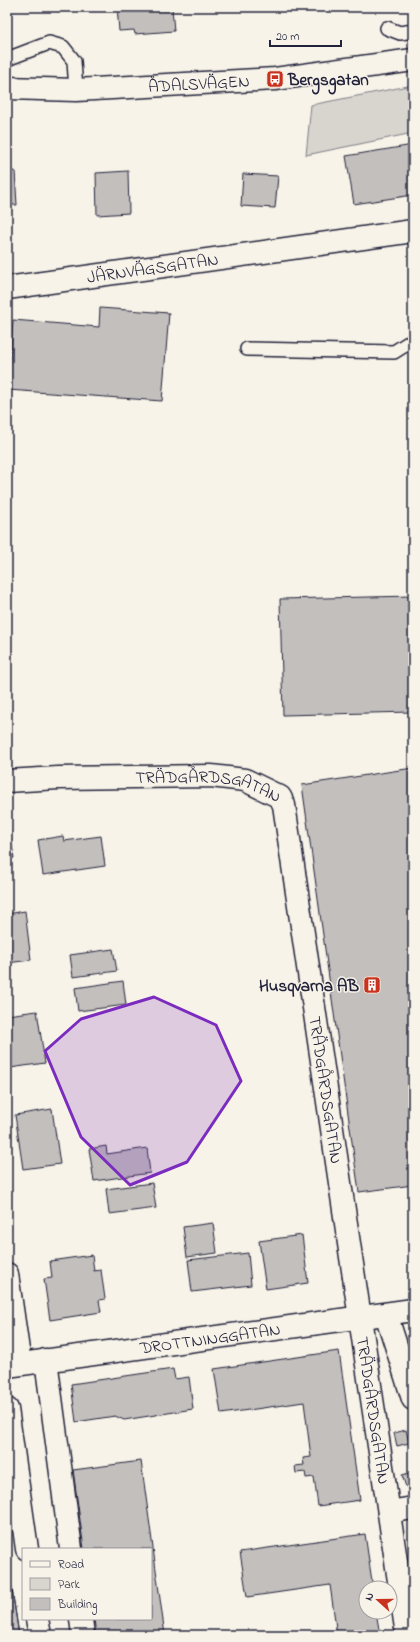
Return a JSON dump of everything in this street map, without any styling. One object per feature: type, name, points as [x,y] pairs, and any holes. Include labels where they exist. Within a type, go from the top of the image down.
[{"type":"street","name":"ÅDALSVÄGEN","points":[[7,88],[76,90],[275,79],[413,60]]},
{"type":"street","name":"JÄRNVÄGSGATAN","points":[[7,288],[413,231]]},
{"type":"street","name":"TRÄDGÅRDSGATAN","points":[[7,781],[58,778],[211,776],[245,780],[280,797],[284,805],[358,1317],[407,1635]]},
{"type":"street","points":[[7,1274],[14,1365]]},
{"type":"street","name":"DROTTNINGGATAN","points":[[14,1365],[413,1310]]},
{"type":"street","points":[[386,1314],[413,1399]]},
{"type":"street","points":[[46,1360],[71,1548]]},
{"type":"street","points":[[7,1409],[27,1548]]},
{"type":"street","points":[[389,1512],[413,1508]]},
{"type":"street","points":[[37,1620],[40,1635]]},
{"type":"street","points":[[81,1620],[83,1635]]},
{"type":"lane","points":[[387,28],[400,32],[413,31]]},
{"type":"lane","points":[[7,59],[49,43],[63,47],[74,61],[76,90]]},
{"type":"lane","points":[[246,349],[394,352],[413,340]]},
{"type":"highlighted area","points":[[154,997],[216,1025],[241,1081],[187,1162],[130,1185],[81,1137],[45,1051],[81,1019]]},
{"type":"shaded area","points":[[413,1532],[413,1592],[406,1539],[410,1533]]},
{"type":"green space","points":[[413,85],[413,133],[306,155],[311,105]]},
{"type":"building","points":[[117,7],[172,8],[174,31],[135,34],[134,30],[119,31]]},
{"type":"building","points":[[413,145],[413,195],[354,204],[346,156]]},
{"type":"building","points":[[7,171],[15,171],[17,205],[7,205]]},
{"type":"building","points":[[128,171],[129,213],[97,215],[96,173]]},
{"type":"building","points":[[243,174],[278,176],[275,208],[241,206]]},
{"type":"building","points":[[100,308],[169,313],[162,401],[8,390],[13,320],[99,327]]},
{"type":"building","points":[[413,596],[413,712],[283,715],[280,599]]},
{"type":"building","name":"Husqvarna AB","points":[[413,768],[413,1185],[359,1192],[302,785]]},
{"type":"building","points":[[7,813],[14,858],[7,859]]},
{"type":"building","points":[[63,836],[64,841],[101,836],[105,866],[43,875],[38,840]]},
{"type":"building","points":[[25,911],[31,960],[7,963],[7,914]]},
{"type":"building","points":[[113,949],[117,971],[73,977],[70,955]]},
{"type":"building","points":[[123,981],[126,1005],[78,1011],[75,988]]},
{"type":"building","points":[[37,1011],[45,1063],[10,1068],[7,1047],[7,1015]]},
{"type":"building","points":[[52,1109],[60,1164],[23,1169],[15,1115]]},
{"type":"building","points":[[106,1146],[107,1154],[147,1148],[150,1173],[94,1181],[89,1149]]},
{"type":"building","points":[[152,1183],[156,1208],[109,1214],[106,1189]]},
{"type":"building","points":[[213,1223],[217,1253],[187,1257],[183,1227]]},
{"type":"building","points":[[302,1235],[308,1283],[266,1289],[259,1241]]},
{"type":"building","points":[[248,1253],[251,1285],[192,1292],[188,1260]]},
{"type":"building","points":[[92,1255],[94,1271],[101,1270],[105,1299],[99,1300],[101,1312],[50,1320],[44,1279],[52,1278],[50,1261]]},
{"type":"building","points":[[339,1351],[360,1500],[318,1506],[314,1477],[306,1478],[305,1472],[296,1473],[295,1466],[304,1465],[303,1458],[311,1457],[304,1402],[221,1414],[214,1369]]},
{"type":"building","points":[[173,1369],[175,1379],[189,1377],[193,1409],[124,1420],[115,1416],[76,1422],[71,1384]]},
{"type":"building","points":[[406,1430],[409,1443],[397,1446],[394,1433]]},
{"type":"building","points":[[141,1461],[165,1635],[96,1635],[94,1620],[152,1620],[152,1548],[84,1548],[73,1470]]},
{"type":"building","points":[[413,1472],[413,1484],[406,1487],[402,1475]]},
{"type":"building","points":[[365,1534],[372,1580],[358,1580],[358,1620],[377,1620],[380,1635],[337,1635],[330,1585],[247,1597],[240,1552]]},
{"type":"building","points":[[7,1555],[11,1583],[19,1635],[7,1635]]},
{"type":"building","points":[[7,1555],[11,1583],[19,1635],[7,1635]]},
{"type":"place","name":"Bergsgatan","points":[[275,79]]},
{"type":"place","name":"Husqvarna AB","points":[[372,985]]}]
